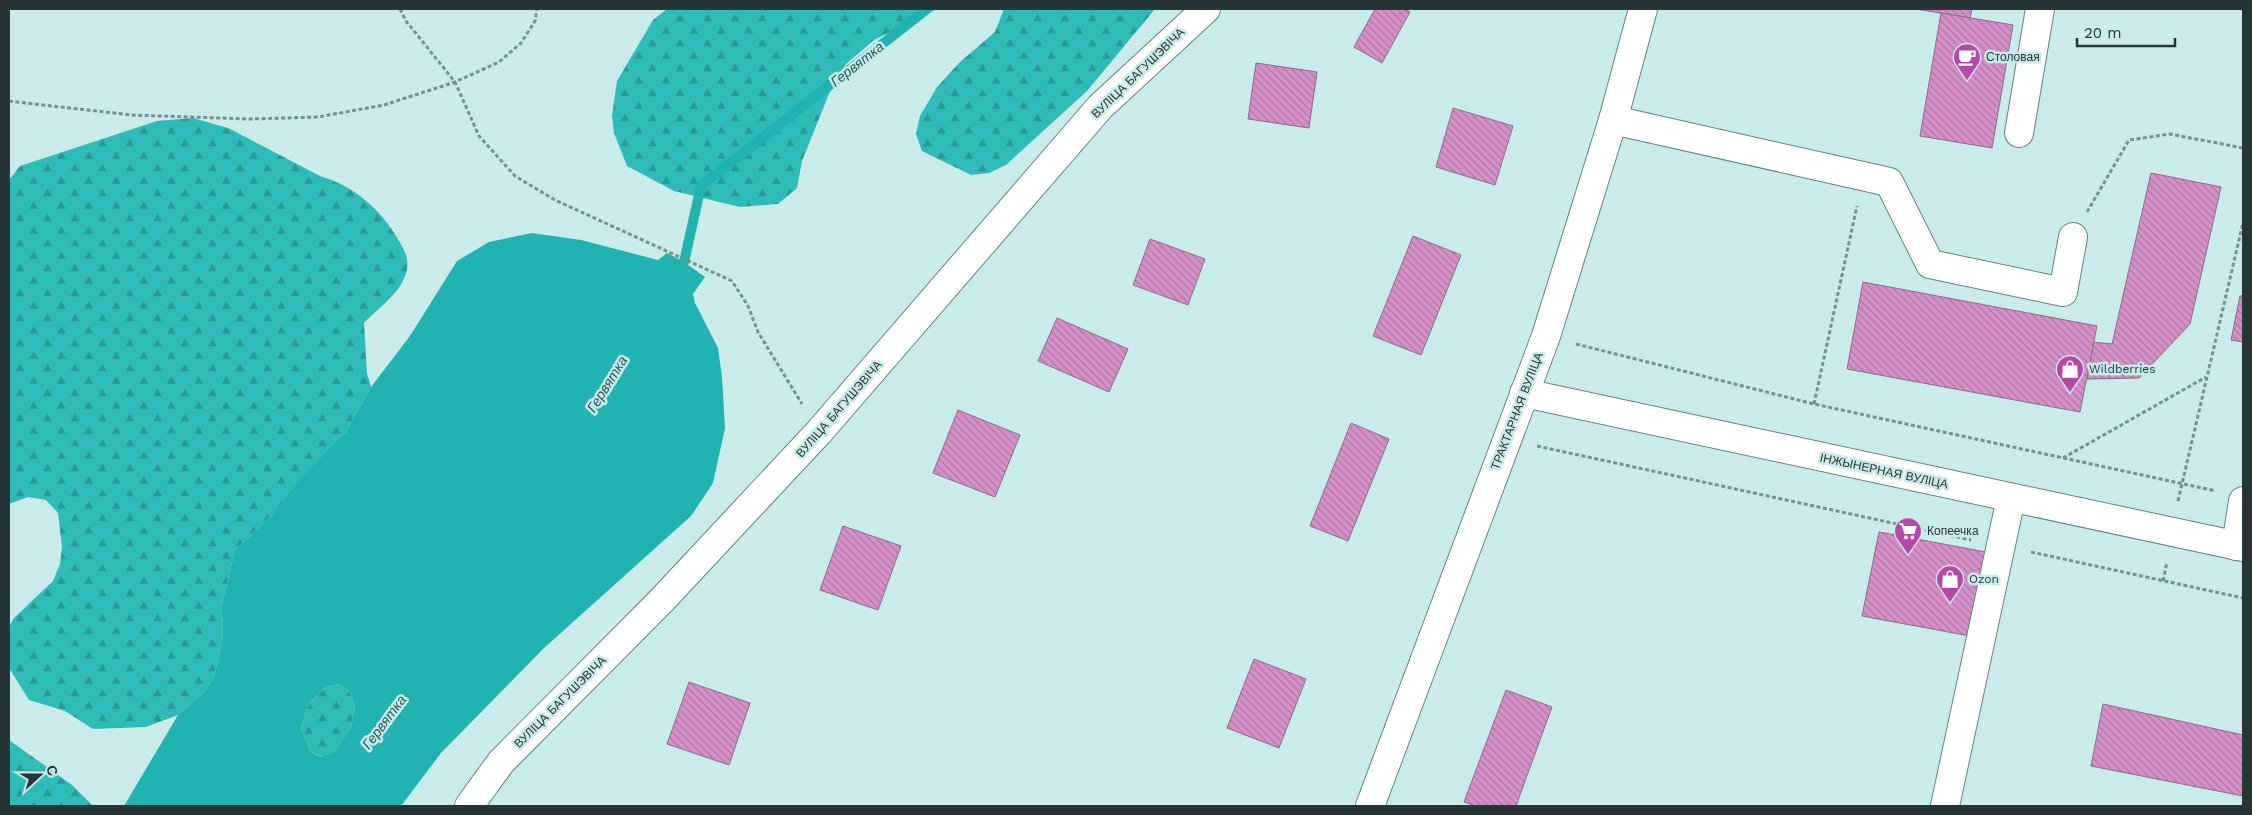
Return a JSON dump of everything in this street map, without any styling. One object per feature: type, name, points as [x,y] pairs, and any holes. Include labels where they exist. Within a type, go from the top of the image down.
[{"type":"street","name":"ВУЛІЦА БАГУШЭВІЧА","points":[[470,806],[501,762],[662,600],[819,432],[1100,106],[1206,9]]},
{"type":"street","name":"ТРАКТАРНАЯ ВУЛІЦА","points":[[1370,806],[1546,336],[1613,120],[1643,9]]},
{"type":"street","points":[[2019,133],[2040,9]]},
{"type":"street","points":[[1613,120],[1889,182],[1930,264],[2063,292],[2073,237]]},
{"type":"street","name":"ІНЖЫНЕРНАЯ ВУЛІЦА","points":[[1524,393],[2240,546]]},
{"type":"street","points":[[2234,497],[2240,546]]},
{"type":"street","points":[[1945,806],[2011,498]]},
{"type":"path","points":[[400,9],[406,21],[456,82],[480,136],[515,176],[555,200],[663,248],[732,282],[748,306],[758,332],[819,432]]},
{"type":"path","points":[[9,101],[131,116],[249,119],[318,117],[384,105],[456,82],[499,62],[521,43],[535,21],[537,9]]},
{"type":"path","points":[[2073,237],[2129,140],[2170,134],[2243,148]]},
{"type":"path","points":[[1814,404],[1864,176]]},
{"type":"path","points":[[2163,581],[2182,483],[2242,235],[2243,223]]},
{"type":"path","points":[[1546,336],[1814,404],[2182,483],[2234,497]]},
{"type":"path","points":[[2063,458],[2207,377]]},
{"type":"path","points":[[1506,440],[2243,598]]},
{"type":"green space","points":[[667,9],[937,9],[874,40],[846,64],[835,79],[802,161],[797,188],[778,204],[740,207],[674,191],[627,166],[614,133],[612,115],[617,81],[653,20]]},
{"type":"green space","points":[[1004,9],[1155,9],[1087,91],[1006,165],[989,173],[971,175],[922,151],[916,134],[920,116],[937,87],[960,62],[995,32]]},
{"type":"green space","points":[[193,118],[228,128],[355,193],[375,209],[392,230],[405,252],[407,269],[399,288],[364,323],[367,373],[371,387],[345,433],[272,515],[235,550],[221,608],[223,624],[222,643],[214,677],[204,692],[178,715],[146,727],[93,729],[65,711],[29,700],[9,668],[9,627],[14,618],[53,581],[60,564],[62,547],[58,513],[46,500],[28,497],[9,504],[9,180],[20,166],[157,121]]},
{"type":"green space","points":[[339,684],[350,692],[355,708],[351,727],[334,752],[322,757],[311,752],[301,729],[308,705],[326,687]]},
{"type":"green space","points":[[9,740],[72,785],[93,806],[9,806]]},
{"type":"water","points":[[532,233],[581,240],[658,260],[667,253],[705,277],[693,294],[695,303],[718,348],[725,428],[713,483],[691,516],[543,649],[441,753],[401,806],[124,806],[178,715],[204,692],[214,677],[222,643],[223,624],[221,608],[235,550],[272,515],[304,475],[345,433],[371,387],[410,336],[457,261],[489,242]],"holes":[[[339,684],[350,692],[355,708],[351,727],[334,752],[321,757],[311,752],[301,729],[308,705],[326,687]]]},
{"type":"building","points":[[1375,9],[1404,9],[1410,12],[1382,63],[1354,47]]},
{"type":"building","points":[[1916,9],[1972,9],[1970,18]]},
{"type":"building","name":"Столовая","points":[[1941,13],[2013,25],[1992,148],[1920,136]]},
{"type":"building","points":[[1256,63],[1317,72],[1309,128],[1248,119]]},
{"type":"building","points":[[1453,108],[1513,126],[1495,185],[1436,167]]},
{"type":"building","points":[[2151,173],[2221,187],[2190,324],[2139,378],[2087,379],[2093,342],[2112,344]]},
{"type":"building","points":[[1413,236],[1461,255],[1421,355],[1373,336]]},
{"type":"building","points":[[1150,239],[1205,259],[1188,305],[1133,285]]},
{"type":"building","points":[[1863,282],[2097,326],[2080,412],[1847,369]]},
{"type":"building","points":[[2240,296],[2243,296],[2243,342],[2231,340]]},
{"type":"building","points":[[1057,318],[1128,349],[1109,392],[1038,361]]},
{"type":"building","points":[[958,410],[1020,435],[995,497],[933,473]]},
{"type":"building","points":[[1351,423],[1389,439],[1348,541],[1310,526]]},
{"type":"building","points":[[843,526],[901,546],[878,610],[820,590]]},
{"type":"building","points":[[1879,532],[1986,552],[1970,636],[1862,616]]},
{"type":"building","points":[[1254,659],[1306,679],[1279,748],[1227,728]]},
{"type":"building","points":[[689,682],[750,703],[729,765],[667,744]]},
{"type":"building","points":[[1506,690],[1552,707],[1516,806],[1476,806],[1464,802]]},
{"type":"building","points":[[2103,704],[2243,735],[2243,796],[2091,766]]},
{"type":"waterway","name":"Гервятка","points":[[684,262],[701,186],[927,9]]},
{"type":"place","name":"Столовая","points":[[1967,81]]},
{"type":"place","name":"Wildberries","points":[[2070,393]]},
{"type":"place","name":"Копеечка","points":[[1908,555]]},
{"type":"place","name":"Ozon","points":[[1950,603]]}]
